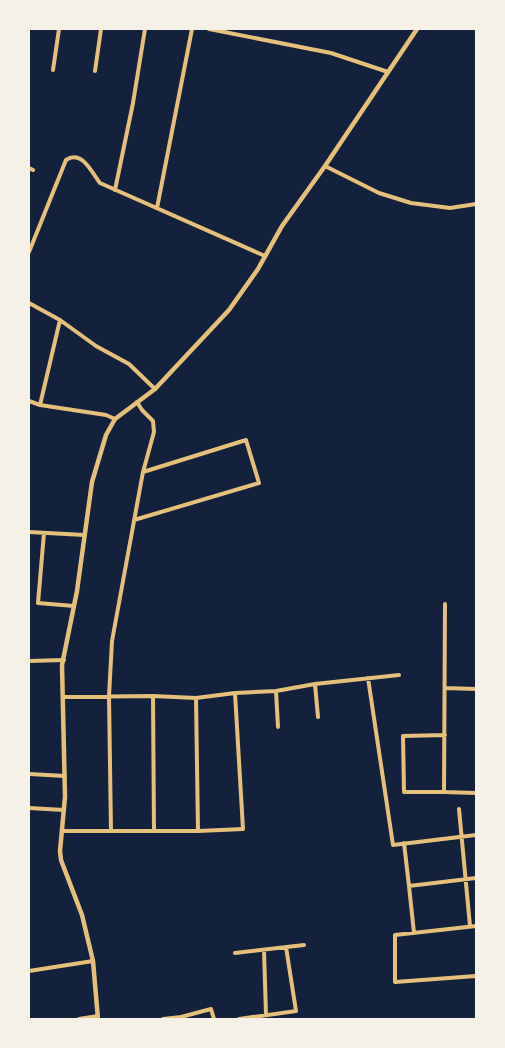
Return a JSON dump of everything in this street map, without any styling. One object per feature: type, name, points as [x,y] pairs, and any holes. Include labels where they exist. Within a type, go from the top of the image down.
[{"type":"street","points":[[53,70],[60,29]]},
{"type":"street","points":[[95,71],[101,29]]},
{"type":"street","points":[[115,190],[133,103],[145,29]]},
{"type":"street","points":[[157,208],[192,29]]},
{"type":"street","points":[[209,29],[330,54],[388,72]]},
{"type":"street","points":[[79,1019],[98,1018],[93,961],[82,915],[61,860],[60,851],[65,776],[62,665],[74,606],[92,482],[106,435],[115,419],[155,389],[229,310],[266,256],[282,226],[325,166],[417,29]]},
{"type":"street","points":[[29,252],[68,159],[78,158],[84,161],[100,183],[266,256]]},
{"type":"street","points":[[325,166],[379,193],[411,203],[450,208],[476,204]]},
{"type":"street","points":[[29,303],[60,320],[96,346],[129,364],[155,389]]},
{"type":"street","points":[[40,405],[60,320]]},
{"type":"street","points":[[29,401],[40,405],[106,415],[115,419]]},
{"type":"street","points":[[111,830],[109,696],[112,641],[142,472],[154,432],[153,421],[138,402]]},
{"type":"street","points":[[134,520],[259,483],[246,440],[142,472]]},
{"type":"street","points":[[29,532],[84,535]]},
{"type":"street","points":[[44,533],[38,603],[74,606]]},
{"type":"street","points":[[444,792],[445,604]]},
{"type":"street","points":[[29,662],[64,660]]},
{"type":"street","points":[[63,697],[153,696],[196,698],[276,691],[315,684],[399,675]]},
{"type":"street","points":[[368,678],[393,845],[476,835]]},
{"type":"street","points":[[315,684],[318,717]]},
{"type":"street","points":[[445,688],[476,689]]},
{"type":"street","points":[[276,691],[278,727]]},
{"type":"street","points":[[62,830],[198,831],[243,829],[235,694]]},
{"type":"street","points":[[153,696],[154,830]]},
{"type":"street","points":[[196,698],[198,831]]},
{"type":"street","points":[[445,735],[403,736],[404,792],[476,793]]},
{"type":"street","points":[[29,774],[65,776]]},
{"type":"street","points":[[29,808],[64,810]]},
{"type":"street","points":[[459,810],[470,926]]},
{"type":"street","points":[[404,844],[414,933]]},
{"type":"street","points":[[409,886],[476,878]]},
{"type":"street","points":[[476,926],[395,935],[394,982],[476,976]]},
{"type":"street","points":[[235,954],[304,945]]},
{"type":"street","points":[[239,1019],[296,1011],[286,947]]},
{"type":"street","points":[[264,950],[266,1015]]},
{"type":"street","points":[[29,971],[93,961]]},
{"type":"street","points":[[163,1019],[181,1017],[211,1009],[214,1019]]}]
